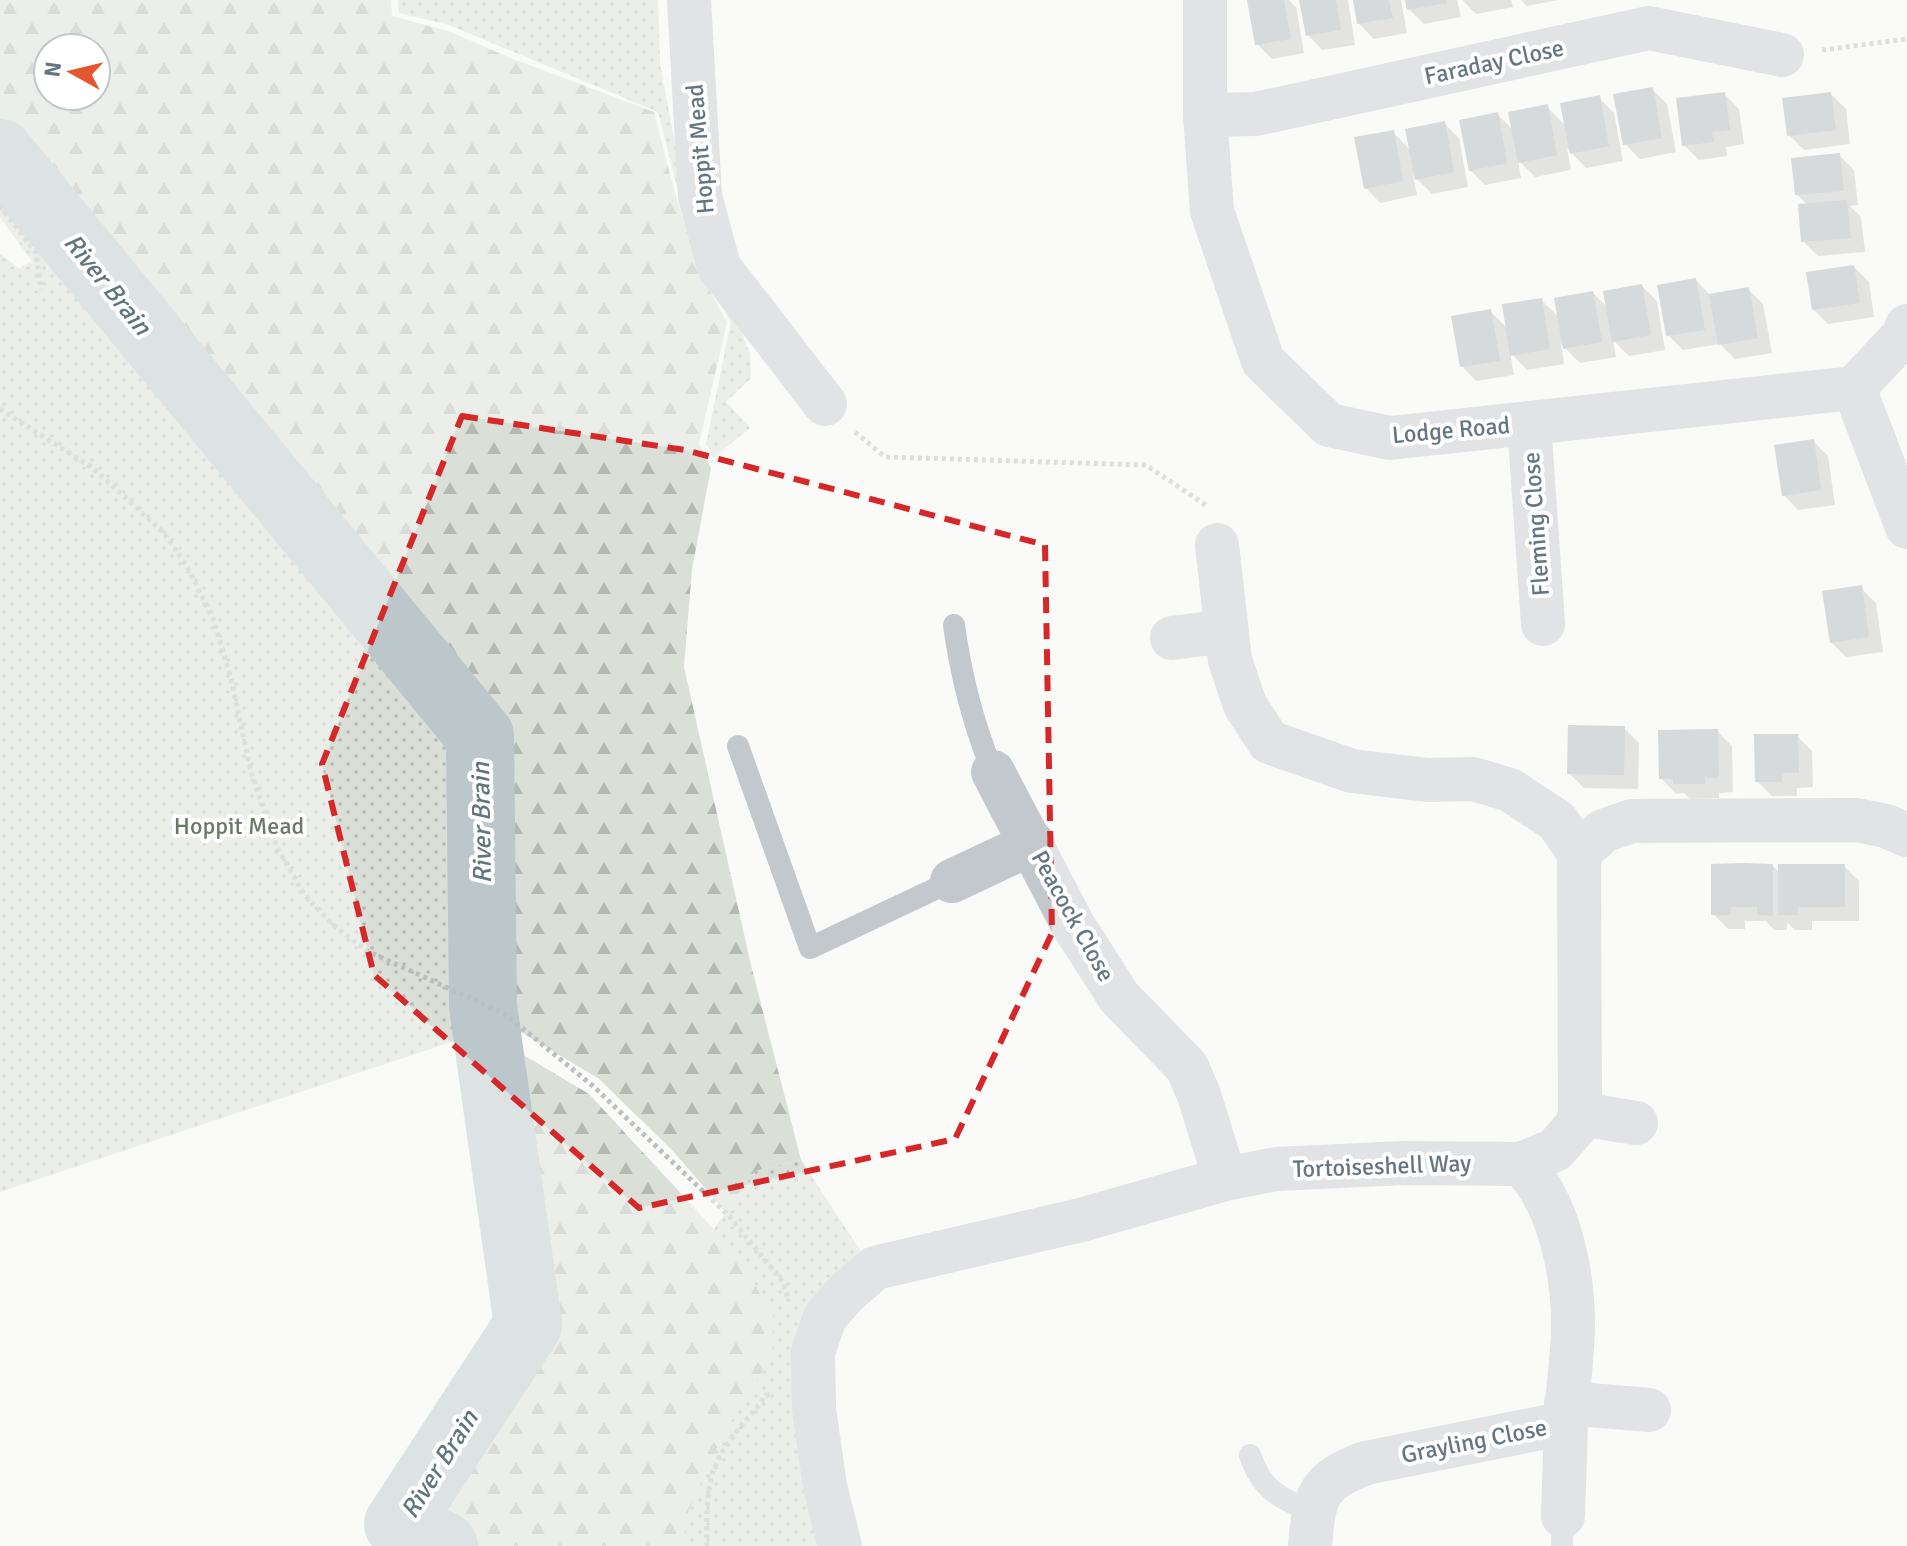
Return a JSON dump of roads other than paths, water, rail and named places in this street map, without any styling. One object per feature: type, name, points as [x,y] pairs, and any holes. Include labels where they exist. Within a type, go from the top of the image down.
[{"type":"street","name":"Hoppit Mead","points":[[689,0],[700,196],[719,267],[783,376],[825,404]]},
{"type":"street","name":"Lodge Road","points":[[1205,0],[1205,115],[1212,211],[1263,361],[1329,425],[1390,438],[1854,388]]},
{"type":"street","name":"Faraday Close","points":[[1205,115],[1256,114],[1649,28],[1782,55]]},
{"type":"street","points":[[1907,326],[1903,336],[1854,388],[1907,527]]},
{"type":"street","name":"Fleming Close","points":[[1529,423],[1543,624]]},
{"type":"street","points":[[1217,545],[1230,660],[1245,705],[1269,742],[1352,771],[1428,780],[1473,779],[1510,790],[1557,821],[1579,853],[1580,1114],[1636,1123]]},
{"type":"street","points":[[1172,638],[1226,631]]},
{"type":"street","name":"Peacock Close","points":[[993,772],[1033,843],[1073,925],[1119,997],[1187,1067],[1225,1179]]},
{"type":"street","points":[[1579,853],[1603,831],[1632,821],[1857,820],[1886,826],[1907,835]]},
{"type":"street","points":[[952,881],[1033,843]]},
{"type":"street","name":"Tortoiseshell Way","points":[[840,1546],[825,1486],[814,1409],[813,1352],[825,1317],[846,1293],[875,1268],[1081,1220],[1225,1179],[1276,1169],[1404,1163],[1521,1164],[1555,1150],[1576,1126],[1580,1114]]},
{"type":"street","name":"Grayling Close","points":[[1311,1529],[1322,1489],[1340,1472],[1566,1413],[1573,1323],[1567,1267],[1558,1225],[1537,1180],[1521,1164]]},
{"type":"street","points":[[1562,1531],[1566,1413],[1649,1410]]},
{"type":"lane","points":[[954,625],[972,713],[993,772]]},
{"type":"lane","points":[[738,746],[810,948],[952,881]]},
{"type":"lane","points":[[1250,1455],[1256,1471],[1277,1497],[1311,1529]]},
{"type":"waterway","name":"River Brain","points":[[0,153],[480,736],[483,1006],[528,1325],[398,1524],[444,1546]]}]
